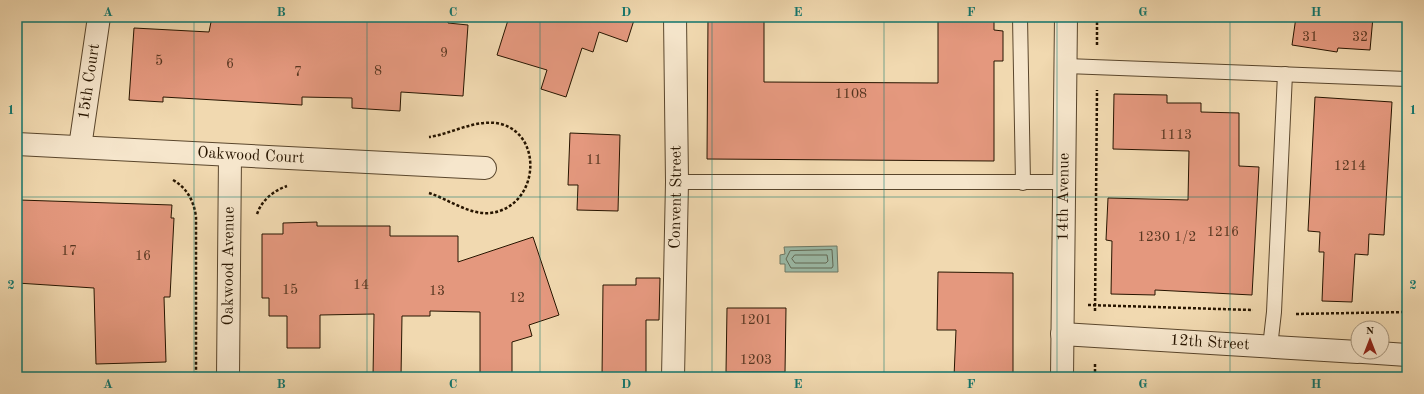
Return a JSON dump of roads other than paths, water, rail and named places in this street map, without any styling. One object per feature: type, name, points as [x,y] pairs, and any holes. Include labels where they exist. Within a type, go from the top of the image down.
[{"type":"street","name":"15th Court","points":[[80,147],[99,17]]},
{"type":"street","name":"Convent Street","points":[[673,377],[677,182],[675,17]]},
{"type":"street","name":"14th Avenue","points":[[1062,377],[1066,17]]},
{"type":"street","name":"Oakwood Court","points":[[17,144],[484,168]]},
{"type":"street","name":"Oakwood Avenue","points":[[228,377],[230,156]]},
{"type":"street","name":"12th Street","points":[[1062,334],[1350,352]]},
{"type":"street","points":[[1390,354],[1407,355]]},
{"type":"lane","points":[[1020,17],[1023,182]]},
{"type":"lane","points":[[1066,66],[1407,79]]},
{"type":"lane","points":[[1270,347],[1274,312],[1285,74]]},
{"type":"lane","points":[[677,182],[1064,182]]},
{"type":"water","points":[[837,246],[838,272],[785,272],[785,264],[780,264],[780,255],[785,254],[784,247]]}]
